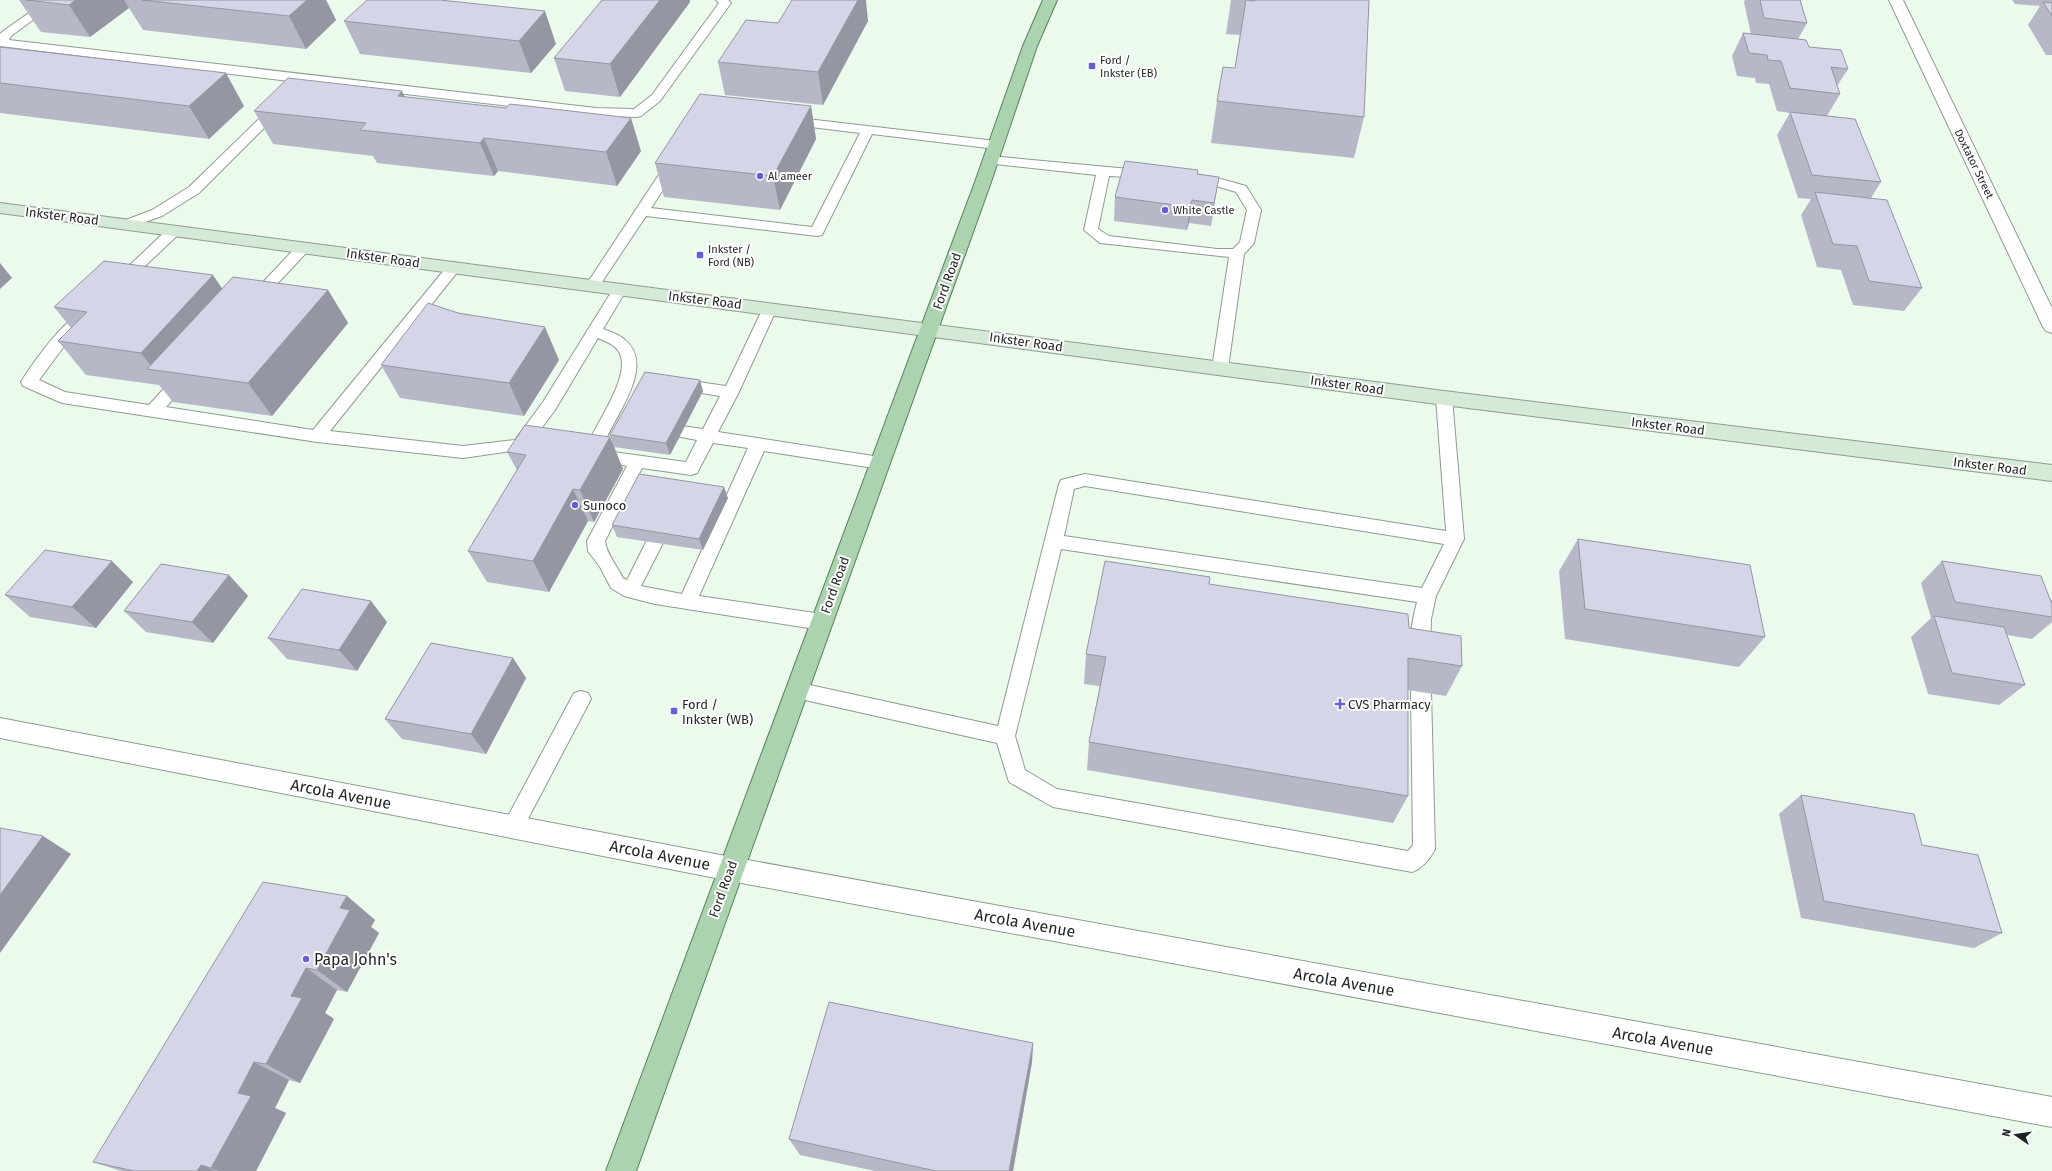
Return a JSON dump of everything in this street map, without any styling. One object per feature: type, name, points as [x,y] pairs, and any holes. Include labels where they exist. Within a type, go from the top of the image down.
[{"type":"main road","name":"Ford Road","points":[[621,1171],[880,464],[1028,53],[1050,0]]},
{"type":"main road","name":"Inkster Road","points":[[0,208],[770,308],[1444,398],[2052,473]]},
{"type":"street","name":"Doxtator Street","points":[[1896,0],[2052,327]]},
{"type":"street","name":"Arcola Avenue","points":[[0,728],[731,869],[2052,1112]]},
{"type":"lane","points":[[54,0],[6,34],[2,43],[596,112],[637,113],[656,98],[725,3],[722,0]]},
{"type":"lane","points":[[128,224],[157,213],[194,190],[306,79]]},
{"type":"lane","points":[[777,119],[868,130],[1103,172],[1162,176]]},
{"type":"lane","points":[[642,211],[817,232],[868,130]]},
{"type":"lane","points":[[594,285],[682,151]]},
{"type":"lane","points":[[1103,172],[1091,230],[1105,240],[1217,253],[1237,253]]},
{"type":"lane","points":[[1178,178],[1217,182],[1241,189],[1254,210],[1247,243],[1237,253],[1220,368]]},
{"type":"lane","points":[[111,290],[175,230]]},
{"type":"lane","points":[[245,309],[304,247]]},
{"type":"lane","points":[[317,436],[454,267]]},
{"type":"lane","points":[[89,312],[66,333],[29,382],[62,397],[317,436],[463,452],[520,445],[549,406],[620,289]]},
{"type":"lane","points":[[682,485],[731,392],[770,308]]},
{"type":"lane","points":[[594,331],[622,346],[628,356],[628,377],[625,387],[606,421],[595,446],[600,454],[637,462],[691,469]]},
{"type":"lane","points":[[159,412],[195,364]]},
{"type":"lane","points":[[628,377],[644,379]]},
{"type":"lane","points":[[660,382],[731,392]]},
{"type":"lane","points":[[1420,662],[1422,619],[1427,596],[1454,539],[1444,398]]},
{"type":"lane","points":[[606,421],[627,424]]},
{"type":"lane","points":[[682,432],[880,464]]},
{"type":"lane","points":[[687,602],[758,445]]},
{"type":"lane","points":[[637,462],[596,540],[597,551],[606,562],[617,583],[630,590],[655,597],[822,622]]},
{"type":"lane","points":[[1421,692],[1424,850],[1412,862],[1052,798],[1016,776],[1005,736],[1067,484],[1085,480],[1454,539]]},
{"type":"lane","points":[[1054,541],[1427,596]]},
{"type":"lane","points":[[630,590],[654,543]]},
{"type":"lane","points":[[796,690],[1005,736]]},
{"type":"lane","points":[[513,827],[581,699]]},
{"type":"building","points":[[26,0],[76,0],[69,5]]},
{"type":"building","points":[[142,0],[307,0],[289,16]]},
{"type":"building","points":[[367,0],[440,0],[545,11],[519,41],[344,21]]},
{"type":"building","points":[[602,0],[660,0],[610,64],[554,58]]},
{"type":"building","points":[[792,0],[858,0],[818,72],[718,62],[746,20],[778,23]]},
{"type":"building","points":[[1246,0],[1369,0],[1364,117],[1217,101],[1223,67],[1235,68]]},
{"type":"building","points":[[1760,0],[1800,0],[1807,23],[1764,18]]},
{"type":"building","points":[[2043,2],[2052,3],[2052,16]]},
{"type":"building","points":[[1743,33],[1806,40],[1809,47],[1841,50],[1848,69],[1831,67],[1840,94],[1790,88],[1781,61],[1768,60],[1767,55],[1749,53]]},
{"type":"building","points":[[0,47],[226,73],[189,106],[0,83]]},
{"type":"building","points":[[288,78],[402,91],[398,96],[506,108],[510,104],[631,118],[606,152],[484,138],[480,143],[360,130],[366,123],[254,111]]},
{"type":"building","points":[[700,94],[811,106],[773,176],[655,163]]},
{"type":"building","points":[[1790,112],[1855,119],[1881,182],[1812,175]]},
{"type":"building","points":[[1125,161],[1198,170],[1197,174],[1219,177],[1214,203],[1192,200],[1190,207],[1115,197]]},
{"type":"building","points":[[1815,192],[1887,200],[1922,288],[1869,281],[1857,246],[1833,244]]},
{"type":"building","points":[[104,261],[213,275],[141,353],[58,341],[87,312],[54,307]]},
{"type":"building","points":[[233,277],[328,290],[248,383],[147,369]]},
{"type":"building","points":[[428,303],[458,313],[545,327],[509,383],[381,365]]},
{"type":"building","points":[[645,372],[700,380],[666,443],[610,435]]},
{"type":"building","points":[[525,425],[610,437],[580,490],[573,489],[533,561],[468,551],[526,455],[507,452]]},
{"type":"building","points":[[639,474],[724,487],[699,539],[612,525]]},
{"type":"building","points":[[1578,539],[1750,565],[1765,637],[1585,609]]},
{"type":"building","points":[[45,550],[112,561],[72,607],[5,595]]},
{"type":"building","name":"CVS Pharmacy","points":[[1105,561],[1210,577],[1209,584],[1408,614],[1409,628],[1461,636],[1462,666],[1408,658],[1408,796],[1089,742],[1106,657],[1086,654]]},
{"type":"building","points":[[1942,561],[2041,576],[2052,604],[2052,617],[1955,602]]},
{"type":"building","points":[[161,564],[229,575],[192,622],[124,611]]},
{"type":"building","points":[[302,589],[371,601],[339,650],[268,638]]},
{"type":"building","points":[[1934,616],[2004,627],[2025,685],[1952,673]]},
{"type":"building","points":[[431,643],[513,658],[471,734],[385,719]]},
{"type":"building","points":[[1801,795],[1914,814],[1922,845],[1978,855],[2002,933],[1824,901]]},
{"type":"building","points":[[0,828],[43,836],[0,895]]},
{"type":"building","points":[[263,882],[347,896],[340,908],[350,910],[317,970],[306,968],[291,996],[302,998],[266,1064],[254,1062],[238,1093],[251,1096],[211,1168],[201,1165],[197,1171],[134,1171],[93,1162]]},
{"type":"building","points":[[829,1002],[1033,1043],[1009,1171],[936,1171],[789,1139]]},
{"type":"place","name":"Ford / Inkster (EB)","points":[[1092,66]]},
{"type":"place","name":"Al ameer","points":[[760,176]]},
{"type":"place","name":"White Castle","points":[[1165,210]]},
{"type":"place","name":"Inkster / Ford (NB)","points":[[700,255]]},
{"type":"place","name":"Sunoco","points":[[575,505]]},
{"type":"place","name":"CVS Pharmacy","points":[[1340,704]]},
{"type":"place","name":"Ford / Inkster (WB)","points":[[674,711]]},
{"type":"place","name":"Papa John's","points":[[306,959]]}]
